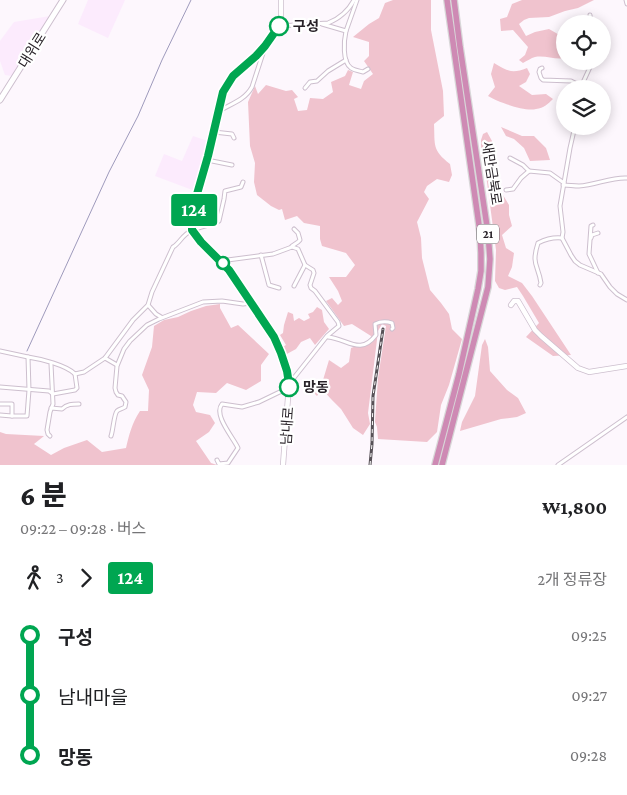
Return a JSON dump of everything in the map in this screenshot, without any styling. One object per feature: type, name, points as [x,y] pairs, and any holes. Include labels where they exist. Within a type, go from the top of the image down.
[{"type":"highway","name":"새만금북로","points":[[435,465],[459,374],[481,271],[480,232],[447,0]]},
{"type":"highway","name":"새만금북로","points":[[442,465],[488,287],[490,258],[485,205],[454,0]]},
{"type":"main road","name":"대위로","points":[[0,99],[63,0]]},
{"type":"street","points":[[192,230],[192,215],[223,92],[233,76],[256,56],[279,26],[281,0]]},
{"type":"street","points":[[279,26],[334,20],[356,0]]},
{"type":"street","points":[[356,0],[346,30],[344,48],[346,60],[350,67],[363,72],[368,69]]},
{"type":"street","points":[[626,0],[627,4]]},
{"type":"street","points":[[318,23],[346,30]]},
{"type":"street","points":[[219,111],[246,97],[249,93],[265,46]]},
{"type":"street","points":[[306,88],[310,82],[318,81],[328,70],[346,60]]},
{"type":"street","points":[[542,68],[539,72],[543,80],[556,80]]},
{"type":"street","points":[[214,132],[232,134],[234,138]]},
{"type":"street","points":[[573,135],[560,206],[564,232],[562,238],[575,261],[600,274],[617,294],[627,300]]},
{"type":"street","points":[[510,158],[523,165],[529,171],[550,173],[563,184],[578,186],[616,178],[627,178]]},
{"type":"street","points":[[207,160],[232,164]]},
{"type":"street","points":[[506,190],[513,189],[529,171]]},
{"type":"street","points":[[75,374],[84,372],[105,358],[133,320],[148,305],[173,247],[176,246],[183,235],[192,230],[214,224],[219,220],[225,191],[241,187],[243,182]]},
{"type":"street","points":[[593,225],[591,226],[589,254],[598,273]]},
{"type":"street","points":[[220,261],[273,254],[292,247],[300,240],[298,233],[294,229]]},
{"type":"street","name":"남내로","points":[[192,230],[201,242],[229,270],[274,337],[281,353],[289,386],[283,465]]},
{"type":"street","points":[[589,241],[592,235],[598,233]]},
{"type":"street","points":[[540,285],[534,257],[538,243],[554,237],[562,238]]},
{"type":"street","points":[[289,386],[327,336],[339,326],[324,302],[311,288],[313,270],[305,265],[298,249],[292,247]]},
{"type":"street","points":[[260,255],[269,284],[279,288]]},
{"type":"street","points":[[294,286],[305,265]]},
{"type":"street","points":[[511,305],[514,300],[518,301],[540,336],[583,371],[589,372],[627,366]]},
{"type":"street","points":[[111,436],[117,411],[124,407],[126,402],[122,396],[118,395],[115,388],[117,365],[130,341],[147,325],[203,302],[251,303]]},
{"type":"street","points":[[148,305],[162,318]]},
{"type":"street","points":[[327,336],[365,346],[376,335],[375,324],[388,321],[392,323],[392,329]]},
{"type":"street","points":[[0,351],[44,360],[71,370],[75,374],[77,388],[53,394],[48,391],[0,388]]},
{"type":"street","points":[[0,415],[27,416],[29,390],[28,357]]},
{"type":"street","points":[[105,358],[117,365]]},
{"type":"street","points":[[50,436],[48,430],[50,412],[54,404],[51,364]]},
{"type":"street","name":"남내로","points":[[217,460],[219,464],[228,463],[238,448],[222,421],[220,407],[222,404],[242,407],[259,402],[289,386]]},
{"type":"street","points":[[0,404],[12,404],[12,416]]},
{"type":"street","points":[[51,408],[62,409],[70,404],[79,404]]},
{"type":"street","points":[[558,465],[627,417]]},
{"type":"shaded area","points":[[88,0],[125,0],[108,38],[78,24]]},
{"type":"shaded area","points":[[393,0],[431,0],[431,30],[443,91],[444,116],[434,124],[435,142],[437,151],[450,164],[452,175],[449,182],[437,179],[427,186],[424,192],[429,199],[417,222],[421,238],[422,258],[430,290],[449,314],[452,329],[462,339],[449,385],[441,405],[437,432],[427,442],[378,439],[375,422],[378,378],[386,326],[382,324],[378,331],[368,413],[370,424],[363,435],[353,428],[341,409],[322,389],[317,396],[313,392],[323,380],[329,360],[341,368],[349,362],[351,348],[370,341],[371,336],[352,324],[344,326],[326,301],[332,298],[338,305],[342,301],[329,277],[346,277],[355,265],[346,253],[322,246],[320,226],[304,223],[297,216],[285,220],[282,209],[279,210],[271,206],[257,195],[254,182],[255,163],[250,146],[248,102],[255,86],[258,94],[266,85],[286,91],[292,90],[298,97],[294,99],[298,111],[307,110],[310,98],[323,99],[333,92],[331,82],[345,76],[348,70],[353,72],[349,85],[361,89],[364,81],[373,74],[364,61],[369,56],[369,42],[353,37],[379,18],[385,3]]},
{"type":"shaded area","points":[[522,0],[594,0],[578,8],[549,17],[529,18],[519,24],[526,36],[549,29],[556,33],[556,58],[534,57],[523,63],[519,60],[525,55],[528,47],[513,30],[501,31],[500,19],[507,17],[512,4]]},
{"type":"shaded area","points":[[50,16],[12,76],[5,75],[0,61],[0,41],[14,22]]},
{"type":"shaded area","points":[[494,63],[510,71],[527,68],[530,74],[526,82],[519,86],[532,95],[546,94],[553,99],[544,107],[531,110],[512,106],[488,96],[495,87],[491,74]]},
{"type":"shaded area","points":[[501,127],[522,136],[534,136],[546,148],[550,160],[530,161],[524,148],[514,139],[506,136]]},
{"type":"shaded area","points":[[487,132],[492,141],[489,163],[497,185],[509,205],[512,226],[502,235],[506,248],[514,253],[512,267],[508,276],[522,283],[571,355],[553,356],[526,337],[539,323],[517,287],[505,290],[499,288],[495,281],[496,250],[481,153],[481,140],[483,134]]},
{"type":"shaded area","points":[[193,136],[208,141],[195,191],[155,176],[164,154],[182,161]]},
{"type":"shaded area","points":[[220,304],[220,308],[231,328],[238,325],[269,354],[261,365],[261,381],[246,390],[227,383],[216,393],[197,392],[193,405],[196,412],[210,415],[215,423],[209,432],[196,441],[211,463],[217,465],[0,465],[0,432],[44,436],[34,444],[51,455],[87,440],[102,452],[126,448],[137,416],[140,411],[148,411],[149,390],[142,375],[152,347],[154,326],[164,320],[178,317],[206,306]]},
{"type":"shaded area","points":[[317,307],[322,310],[324,322],[329,329],[315,345],[310,338],[301,342],[296,349],[285,355],[281,348],[286,345],[280,335],[283,333],[288,312],[293,314],[294,321],[299,318],[304,321],[310,318],[308,314]]},
{"type":"shaded area","points":[[485,339],[488,347],[490,371],[507,390],[518,398],[526,413],[460,431],[462,422],[475,396],[482,345]]},
{"type":"waterway","points":[[27,351],[191,0]]},
{"type":"railway","points":[[370,465],[373,396],[383,329]]},
{"type":"bus line","name":"124","points":[[279,26],[256,56],[233,76],[223,92],[192,215],[192,230],[201,242],[229,270],[274,337],[287,371],[289,387]]},
{"type":"place","name":"구성","points":[[279,26]]},
{"type":"place","name":"망동","points":[[289,387]]}]
